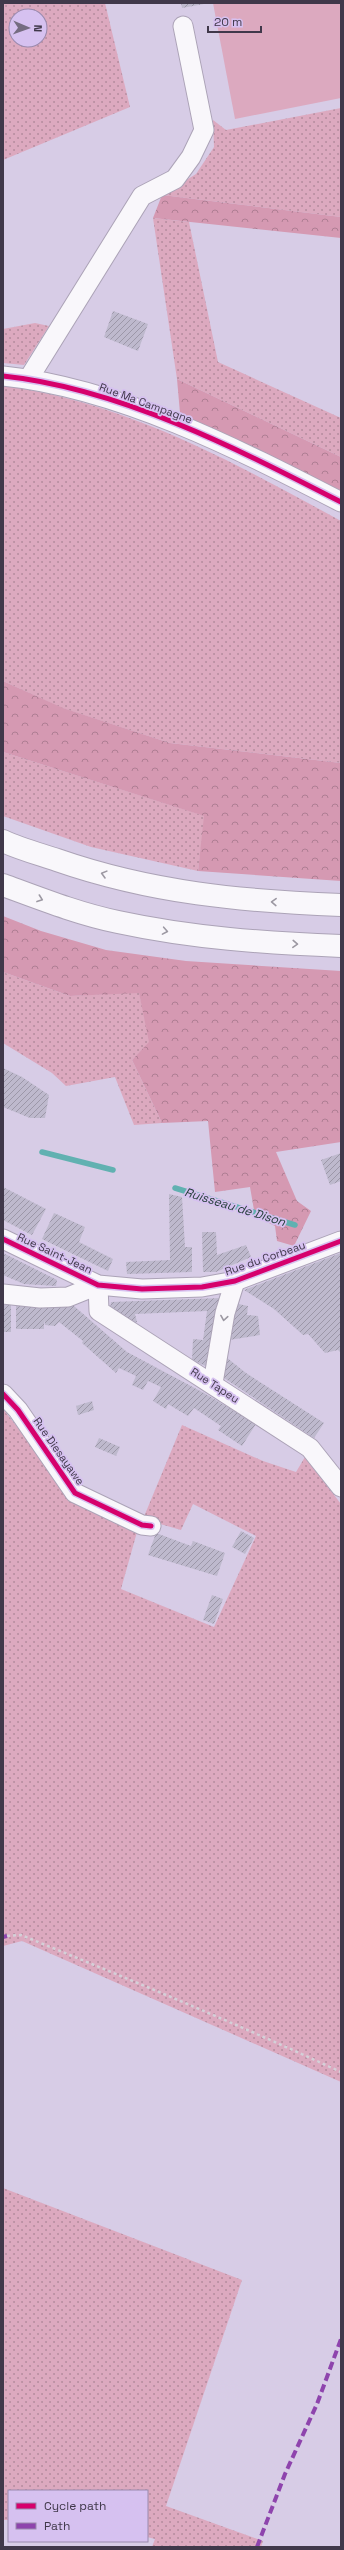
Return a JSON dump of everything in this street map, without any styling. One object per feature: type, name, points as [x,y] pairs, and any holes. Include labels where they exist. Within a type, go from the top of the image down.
[{"type":"highway","points":[[3,841],[76,867],[141,884],[195,895],[266,902],[341,905]]},
{"type":"highway","points":[[3,885],[53,904],[117,922],[176,933],[258,942],[341,946]]},
{"type":"street","points":[[29,378],[142,196],[175,179],[191,157],[204,130],[183,26]]},
{"type":"street","name":"Rue Ma Campagne","points":[[3,376],[29,378],[75,388],[186,427],[341,502]]},
{"type":"street","name":"Rue Saint-Jean","points":[[3,1239],[98,1285]]},
{"type":"street","name":"Rue du Corbeau","points":[[98,1285],[142,1289],[187,1288],[234,1281],[341,1241]]},
{"type":"street","points":[[213,1383],[225,1313],[234,1281]]},
{"type":"street","points":[[3,1294],[40,1298],[68,1297],[98,1285]]},
{"type":"street","name":"Rue Tapeu","points":[[98,1285],[99,1311],[213,1383],[310,1448],[341,1487]]},
{"type":"street","name":"Rue Diesayawe","points":[[3,1394],[18,1410],[75,1493],[142,1525],[151,1526]]},
{"type":"path","points":[[7,1936],[21,1935],[103,1968],[225,2018],[341,2072]]},
{"type":"shaded area","points":[[3,3],[105,3],[130,107],[3,160]]},
{"type":"shaded area","points":[[213,3],[341,3],[341,98],[235,119]]},
{"type":"shaded area","points":[[341,108],[341,217],[162,195],[196,174],[214,147],[213,120],[226,130]]},
{"type":"shaded area","points":[[153,218],[189,222],[218,362],[341,418],[341,457],[177,379]]},
{"type":"shaded area","points":[[35,323],[49,326],[24,365],[3,363],[3,329]]},
{"type":"shaded area","points":[[3,386],[48,394],[92,405],[178,437],[341,521],[341,763],[170,743],[62,708],[3,681]]},
{"type":"shaded area","points":[[3,752],[205,816],[198,871],[91,847],[3,816]]},
{"type":"shaded area","points":[[3,972],[70,996],[139,992],[150,1042],[132,1060],[162,1123],[134,1125],[115,1077],[66,1086],[52,1073],[3,1043]]},
{"type":"shaded area","points":[[3,1409],[60,1480],[137,1532],[121,1589],[214,1627],[256,1536],[193,1504],[181,1530],[143,1519],[182,1425],[263,1461],[296,1472],[305,1457],[341,1504],[341,2082],[22,1941],[3,1946]]},
{"type":"shaded area","points":[[3,2188],[242,2280],[166,2506],[263,2541],[261,2547],[152,2547],[155,2539],[148,2537],[148,2490],[8,2490],[8,2520],[3,2520]]},
{"type":"green space","points":[[162,195],[341,217],[341,238],[153,218]]},
{"type":"green space","points":[[177,379],[341,457],[341,493],[180,413]]},
{"type":"green space","points":[[3,681],[63,708],[170,743],[341,763],[341,881],[198,871],[204,816],[3,752]]},
{"type":"green space","points":[[3,916],[41,931],[106,950],[186,961],[341,971],[341,1142],[276,1152],[297,1201],[311,1211],[294,1246],[277,1241],[275,1226],[255,1216],[250,1187],[215,1192],[208,1121],[162,1123],[132,1060],[149,1042],[139,993],[70,996],[3,972]]},
{"type":"building","points":[[181,3],[204,3],[204,4],[182,8]]},
{"type":"building","points":[[113,311],[148,324],[138,351],[104,337]]},
{"type":"building","points":[[3,1068],[22,1077],[49,1095],[45,1118],[30,1118],[3,1107]]},
{"type":"building","points":[[341,1153],[341,1181],[330,1185],[321,1160]]},
{"type":"building","points":[[3,1187],[46,1209],[32,1235],[3,1220]]},
{"type":"building","points":[[169,1194],[182,1197],[185,1247],[192,1247],[192,1272],[127,1274],[126,1262],[170,1260]]},
{"type":"building","points":[[54,1213],[85,1227],[79,1242],[113,1259],[108,1271],[42,1239]]},
{"type":"building","points":[[202,1232],[216,1232],[217,1255],[246,1245],[251,1257],[216,1272],[203,1272]]},
{"type":"building","points":[[3,1253],[57,1280],[56,1286],[24,1284],[3,1275]]},
{"type":"building","points":[[341,1253],[341,1353],[338,1350],[325,1353],[308,1334],[303,1335],[274,1309],[244,1290]]},
{"type":"building","points":[[221,1298],[210,1368],[192,1360],[193,1339],[203,1340],[207,1311],[135,1314],[137,1322],[131,1325],[110,1308],[111,1302]]},
{"type":"building","points":[[234,1303],[248,1306],[247,1315],[258,1316],[260,1335],[229,1340]]},
{"type":"building","points":[[3,1305],[11,1305],[11,1332],[3,1332]]},
{"type":"building","points":[[16,1305],[74,1306],[127,1352],[204,1393],[256,1424],[242,1446],[218,1430],[221,1426],[194,1408],[188,1416],[168,1404],[166,1409],[153,1401],[161,1387],[148,1381],[143,1390],[132,1385],[136,1376],[119,1368],[123,1361],[116,1373],[82,1343],[83,1341],[59,1322],[55,1326],[45,1325],[44,1320],[44,1329],[16,1329]]},
{"type":"building","points":[[226,1357],[246,1373],[324,1423],[314,1438],[221,1376]]},
{"type":"building","points":[[92,1401],[94,1410],[78,1415],[76,1406]]},
{"type":"building","points":[[99,1438],[120,1447],[116,1456],[95,1447]]},
{"type":"building","points":[[241,1531],[254,1538],[245,1554],[232,1547]]},
{"type":"building","points":[[156,1533],[191,1546],[193,1541],[225,1553],[217,1576],[148,1555]]},
{"type":"building","points":[[212,1595],[223,1599],[214,1624],[203,1620]]},
{"type":"waterway","name":"Ruisseau de Dison","points":[[42,1152],[113,1170]]},
{"type":"waterway","name":"Ruisseau de Dison","points":[[175,1188],[295,1225]]},
{"type":"marked path","points":[[3,1937],[7,1936]]},
{"type":"marked path","points":[[257,2547],[285,2474],[317,2404],[341,2339]]},
{"type":"cycle path","points":[[3,376],[47,383],[90,393],[134,407],[219,442],[341,502]]},
{"type":"cycle path","points":[[3,1239],[98,1285],[142,1289],[202,1287],[235,1281],[341,1241]]},
{"type":"cycle path","points":[[3,1394],[18,1410],[75,1493],[142,1525],[151,1526]]}]
